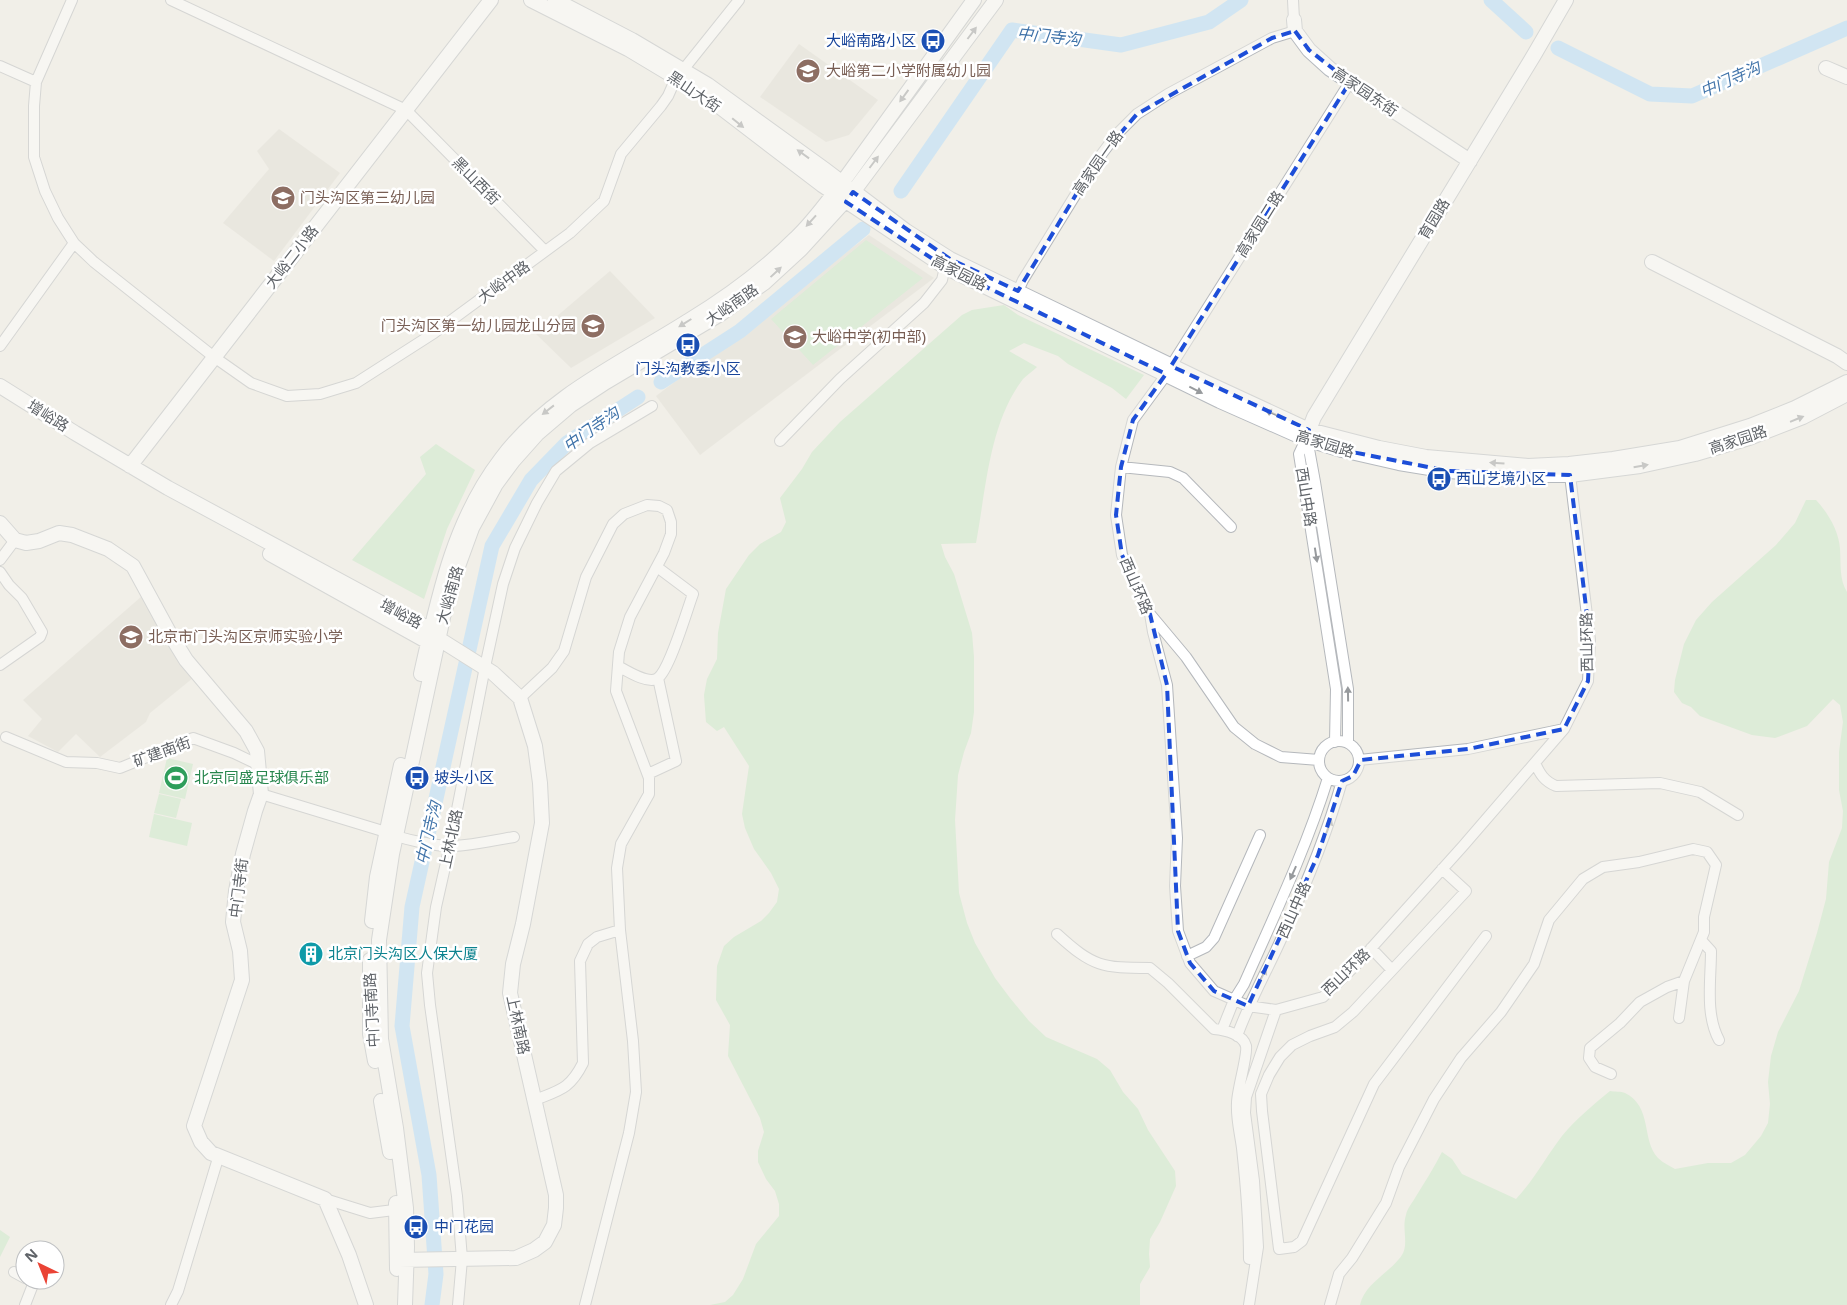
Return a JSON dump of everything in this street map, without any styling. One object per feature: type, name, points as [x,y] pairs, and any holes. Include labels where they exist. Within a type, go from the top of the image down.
[{"type":"main road","name":"大峪二小路","points":[[130,466],[491,0]]},
{"type":"main road","name":"黑山大街","points":[[531,0],[680,74],[749,114],[850,197]]},
{"type":"main road","name":"黑山大街","points":[[555,0],[632,40],[680,74]]},
{"type":"main road","name":"大峪南路","points":[[433,637],[436,602],[448,562],[467,513],[501,458],[539,417],[571,392],[689,321],[766,265],[796,238],[838,188],[974,0]]},
{"type":"main road","name":"大峪南路","points":[[433,637],[444,613],[472,528],[496,484],[513,461],[537,434],[578,400],[722,313],[764,283],[801,250],[850,197],[996,0]]},
{"type":"main road","name":"育园路","points":[[1307,434],[1314,417],[1566,0]]},
{"type":"main road","name":"高家园东街","points":[[1294,25],[1309,50],[1330,70],[1470,161]]},
{"type":"main road","points":[[1826,68],[1847,77]]},
{"type":"main road","name":"高家园路","points":[[850,197],[945,268],[1169,370]]},
{"type":"main road","name":"高家园路","points":[[850,197],[950,259],[1018,291],[1169,370],[1220,401],[1307,434],[1342,450],[1399,463],[1448,471],[1508,475],[1570,475],[1640,466],[1695,454],[1749,438],[1803,416],[1847,394]]},
{"type":"main road","points":[[1652,262],[1837,356],[1847,363]]},
{"type":"main road","name":"高家园路","points":[[1307,434],[1426,457],[1528,466],[1569,464],[1680,448],[1750,426],[1795,408],[1847,382]]},
{"type":"main road","name":"增峪路","points":[[0,386],[130,466],[433,637]]},
{"type":"main road","name":"增峪路","points":[[0,396],[125,473],[433,637]]},
{"type":"main road","points":[[0,523],[15,540]]},
{"type":"main road","name":"中门寺街","points":[[15,540],[26,543],[59,534],[72,535],[108,549],[133,566],[186,660],[246,731],[257,751],[261,794],[243,854],[236,891],[234,922],[240,951],[242,980],[194,1126],[201,1142],[211,1153],[325,1199]]},
{"type":"main road","points":[[433,637],[480,664],[520,698]]},
{"type":"main road","name":"中门寺南路","points":[[405,1305],[408,1260],[401,1209],[396,1128],[381,1039],[378,963],[391,834],[433,637]]},
{"type":"main road","name":"上林南路","points":[[408,1260],[516,1258],[534,1250],[545,1242],[554,1225],[556,1194],[510,992],[513,964],[523,924],[542,823],[540,783],[535,746],[520,698]]},
{"type":"main road","points":[[325,1199],[349,1255],[366,1305]]},
{"type":"main road","name":"中门寺南路","points":[[395,1305],[408,1260]]},
{"type":"street","points":[[0,66],[36,82],[72,0]]},
{"type":"street","points":[[171,0],[406,110]]},
{"type":"street","name":"大峪中路","points":[[36,82],[33,133],[34,157],[48,198],[74,243],[94,262],[214,357],[251,383],[287,396],[320,394],[356,383],[434,333],[570,233],[604,201],[621,154],[661,106],[680,74],[739,0]]},
{"type":"street","points":[[1293,0],[1294,25]]},
{"type":"street","name":"高家园一路","points":[[1018,291],[1095,163],[1116,135],[1138,114],[1168,94],[1294,25]]},
{"type":"street","name":"高家园二路","points":[[1169,370],[1350,82]]},
{"type":"street","name":"黑山西街","points":[[406,110],[545,251]]},
{"type":"street","points":[[0,346],[74,243]]},
{"type":"street","points":[[780,442],[840,379],[924,303],[942,280],[945,268]]},
{"type":"street","name":"西山环路","points":[[1169,370],[1133,420],[1121,466],[1116,515],[1122,555],[1150,614],[1153,632],[1168,685],[1177,838],[1176,895],[1178,930],[1190,963],[1214,991],[1248,1006],[1276,1010],[1323,997],[1371,948],[1442,869],[1564,728],[1588,681],[1590,640],[1570,475]]},
{"type":"street","name":"上林北路","points":[[458,1305],[462,1259],[457,1196],[427,973],[436,907],[450,845],[480,664],[514,548],[556,471],[590,443],[652,406]]},
{"type":"street","name":"西山中路","points":[[1307,434],[1299,454],[1336,690],[1335,742]]},
{"type":"street","name":"西山中路","points":[[1307,434],[1348,689],[1348,743]]},
{"type":"street","points":[[1121,466],[1170,472],[1183,478],[1231,527]]},
{"type":"street","points":[[520,698],[552,668],[564,651],[586,577],[613,524],[624,514],[647,505],[659,506],[668,510],[671,534],[657,567],[630,617],[619,652],[616,690],[648,774],[649,794],[621,844],[617,868],[620,930],[633,1041],[636,1092],[629,1133],[585,1305]]},
{"type":"street","points":[[0,560],[15,540]]},
{"type":"street","points":[[618,666],[638,678],[654,679],[658,678],[668,664],[693,594],[657,567]]},
{"type":"street","points":[[0,572],[9,585],[22,598],[42,632],[40,637],[0,666]]},
{"type":"street","points":[[1150,614],[1186,657],[1234,727],[1255,744],[1281,757],[1319,760]]},
{"type":"street","points":[[648,774],[676,761],[658,678]]},
{"type":"street","points":[[1360,760],[1468,749],[1564,728]]},
{"type":"street","name":"矿建南街","points":[[6,737],[66,762],[97,763],[120,768],[193,738],[234,753],[259,765]]},
{"type":"street","points":[[1335,742],[1348,743],[1355,748],[1360,760],[1356,772],[1353,776],[1342,781],[1328,778],[1322,771],[1319,760],[1323,749],[1335,742]]},
{"type":"street","points":[[1535,763],[1542,777],[1548,783],[1556,786],[1660,783],[1700,792],[1738,815]]},
{"type":"street","name":"西山中路","points":[[1222,1030],[1302,854],[1328,778]]},
{"type":"street","name":"西山中路","points":[[1237,1036],[1248,1006],[1283,936],[1318,855],[1342,781]]},
{"type":"street","points":[[261,794],[413,840],[450,845],[514,837]]},
{"type":"street","points":[[1187,956],[1206,947],[1214,938],[1260,835]]},
{"type":"street","points":[[1330,1305],[1339,1274],[1352,1258],[1386,1203],[1400,1167],[1434,1099],[1461,1058],[1501,1012],[1534,964],[1549,920],[1583,879],[1604,868],[1693,849],[1708,852],[1716,864],[1704,917],[1704,932],[1684,981],[1679,1018]]},
{"type":"street","points":[[1442,869],[1466,891],[1353,1012],[1334,1027],[1310,1036],[1292,1046],[1280,1057],[1268,1075],[1261,1094],[1279,1249],[1294,1247],[1302,1241],[1374,1084],[1486,936]]},
{"type":"street","points":[[535,1100],[563,1090],[576,1077],[583,1063],[580,961],[588,944],[597,937],[620,930]]},
{"type":"street","points":[[1057,934],[1076,952],[1092,962],[1120,968],[1150,968],[1168,983],[1214,1029],[1237,1036],[1246,1044],[1247,1052],[1239,1082],[1236,1105],[1249,1232],[1249,1260]]},
{"type":"street","points":[[1701,940],[1711,951],[1711,1015],[1714,1032],[1719,1040]]},
{"type":"street","points":[[1371,948],[1392,970]]},
{"type":"street","points":[[1611,1074],[1595,1067],[1589,1058],[1590,1048],[1620,1023],[1640,1002],[1667,987],[1684,981]]},
{"type":"street","points":[[1249,1305],[1258,1247],[1254,1180],[1245,1113],[1246,1097],[1276,1010]]},
{"type":"street","points":[[171,1305],[178,1291],[219,1155]]},
{"type":"street","points":[[325,1199],[370,1213],[401,1209]]},
{"type":"street","points":[[25,1305],[31,1290]]},
{"type":"highlighted area","points":[[1295,31],[1309,50],[1350,82],[1171,366],[1309,430],[1306,439],[1342,450],[1448,471],[1570,475],[1590,640],[1588,681],[1564,729],[1468,749],[1361,760],[1353,776],[1342,781],[1318,855],[1248,1006],[1214,991],[1190,963],[1178,931],[1167,685],[1150,614],[1122,555],[1116,515],[1121,467],[1133,420],[1166,374],[945,267],[846,202],[853,192],[950,259],[1018,291],[1095,163],[1137,114],[1272,38]]},
{"type":"shaded area","name":"大峪第二小学附属幼儿园","points":[[799,44],[878,100],[849,135],[826,142],[760,97]]},
{"type":"shaded area","name":"门头沟区第三幼儿园","points":[[279,129],[340,173],[274,261],[223,223],[269,169],[257,151]]},
{"type":"shaded area","name":"大峪中学(初中部)","points":[[869,235],[934,278],[700,455],[656,396]]},
{"type":"shaded area","name":"门头沟区第一幼儿园龙山分园","points":[[610,271],[655,318],[571,368],[536,334]]},
{"type":"shaded area","name":"北京市门头沟区京师实验小学","points":[[142,596],[193,678],[150,713],[146,722],[100,757],[76,734],[58,752],[28,736],[42,719],[23,700]]},
{"type":"green space","points":[[866,240],[923,278],[813,365],[771,319]]},
{"type":"green space","points":[[1004,305],[1018,315],[1144,375],[1126,399],[1112,388],[1068,364],[1058,356],[1024,343],[1009,351],[1037,367],[1023,379],[1012,397],[996,436],[986,479],[976,543],[941,544],[954,574],[972,633],[974,657],[974,712],[971,733],[958,775],[955,820],[959,893],[967,923],[975,943],[995,978],[1029,1021],[1046,1037],[1097,1059],[1110,1070],[1123,1092],[1138,1109],[1148,1130],[1175,1171],[1176,1186],[1150,1239],[1150,1267],[1140,1284],[1140,1305],[710,1305],[725,1302],[733,1295],[743,1279],[756,1244],[779,1216],[779,1204],[775,1191],[766,1179],[758,1162],[758,1151],[764,1132],[760,1118],[728,1056],[730,1025],[716,1000],[717,966],[724,946],[734,937],[761,921],[769,913],[777,902],[779,889],[771,873],[754,849],[745,828],[742,814],[749,766],[724,727],[717,731],[706,722],[704,695],[707,679],[717,659],[718,633],[726,589],[749,555],[760,544],[781,532],[786,522],[780,498],[812,452],[840,422],[962,315],[972,310]]},
{"type":"green space","points":[[436,444],[475,470],[447,529],[424,599],[352,560],[426,474],[420,457]]},
{"type":"green space","points":[[1806,500],[1816,500],[1829,516],[1835,529],[1839,542],[1842,577],[1847,592],[1847,1305],[1360,1305],[1366,1291],[1403,1254],[1405,1243],[1404,1226],[1407,1211],[1442,1152],[1452,1159],[1462,1174],[1516,1199],[1529,1184],[1567,1130],[1610,1091],[1623,1092],[1634,1099],[1643,1115],[1653,1151],[1660,1160],[1675,1169],[1708,1163],[1731,1163],[1745,1155],[1761,1136],[1768,1123],[1770,1104],[1768,1082],[1771,1056],[1778,1032],[1799,991],[1826,899],[1829,862],[1842,828],[1843,811],[1839,790],[1839,752],[1843,722],[1840,705],[1833,699],[1807,726],[1775,738],[1752,735],[1700,716],[1691,707],[1682,703],[1674,692],[1684,644],[1696,620],[1712,602],[1776,545],[1795,523]]},
{"type":"green space","name":"北京同盛足球俱乐部","points":[[167,758],[193,764],[185,799],[159,793]]},
{"type":"green space","points":[[159,794],[181,799],[176,818],[154,813]]},
{"type":"green space","points":[[154,814],[192,823],[187,846],[149,837]]},
{"type":"green space","points":[[0,1230],[10,1237],[0,1257]]},
{"type":"waterway","name":"中门寺沟","points":[[901,191],[1012,30],[1121,45],[1209,22],[1241,0]]},
{"type":"waterway","name":"中门寺沟","points":[[1491,0],[1526,32]]},
{"type":"waterway","name":"中门寺沟","points":[[1558,48],[1650,94],[1692,96],[1847,28]]},
{"type":"waterway","name":"中门寺沟","points":[[661,382],[740,331],[863,229]]},
{"type":"waterway","name":"中门寺沟","points":[[432,1305],[436,1274],[429,1175],[402,1026],[412,907],[492,546],[531,480],[567,443],[638,397]]},
{"type":"place","name":"大峪南路小区","points":[[933,41]]},
{"type":"place","name":"大峪第二小学附属幼儿园","points":[[808,71]]},
{"type":"place","name":"门头沟区第三幼儿园","points":[[283,198]]},
{"type":"place","name":"门头沟区第一幼儿园龙山分园","points":[[593,326]]},
{"type":"place","name":"大峪中学(初中部)","points":[[795,337]]},
{"type":"place","name":"门头沟教委小区","points":[[688,345]]},
{"type":"place","name":"西山艺境小区","points":[[1439,479]]},
{"type":"place","name":"北京市门头沟区京师实验小学","points":[[131,637]]},
{"type":"place","name":"北京同盛足球俱乐部","points":[[176,778]]},
{"type":"place","name":"坡头小区","points":[[417,778]]},
{"type":"place","name":"北京门头沟区人保大厦","points":[[311,954]]},
{"type":"place","name":"中门花园","points":[[416,1227]]}]
